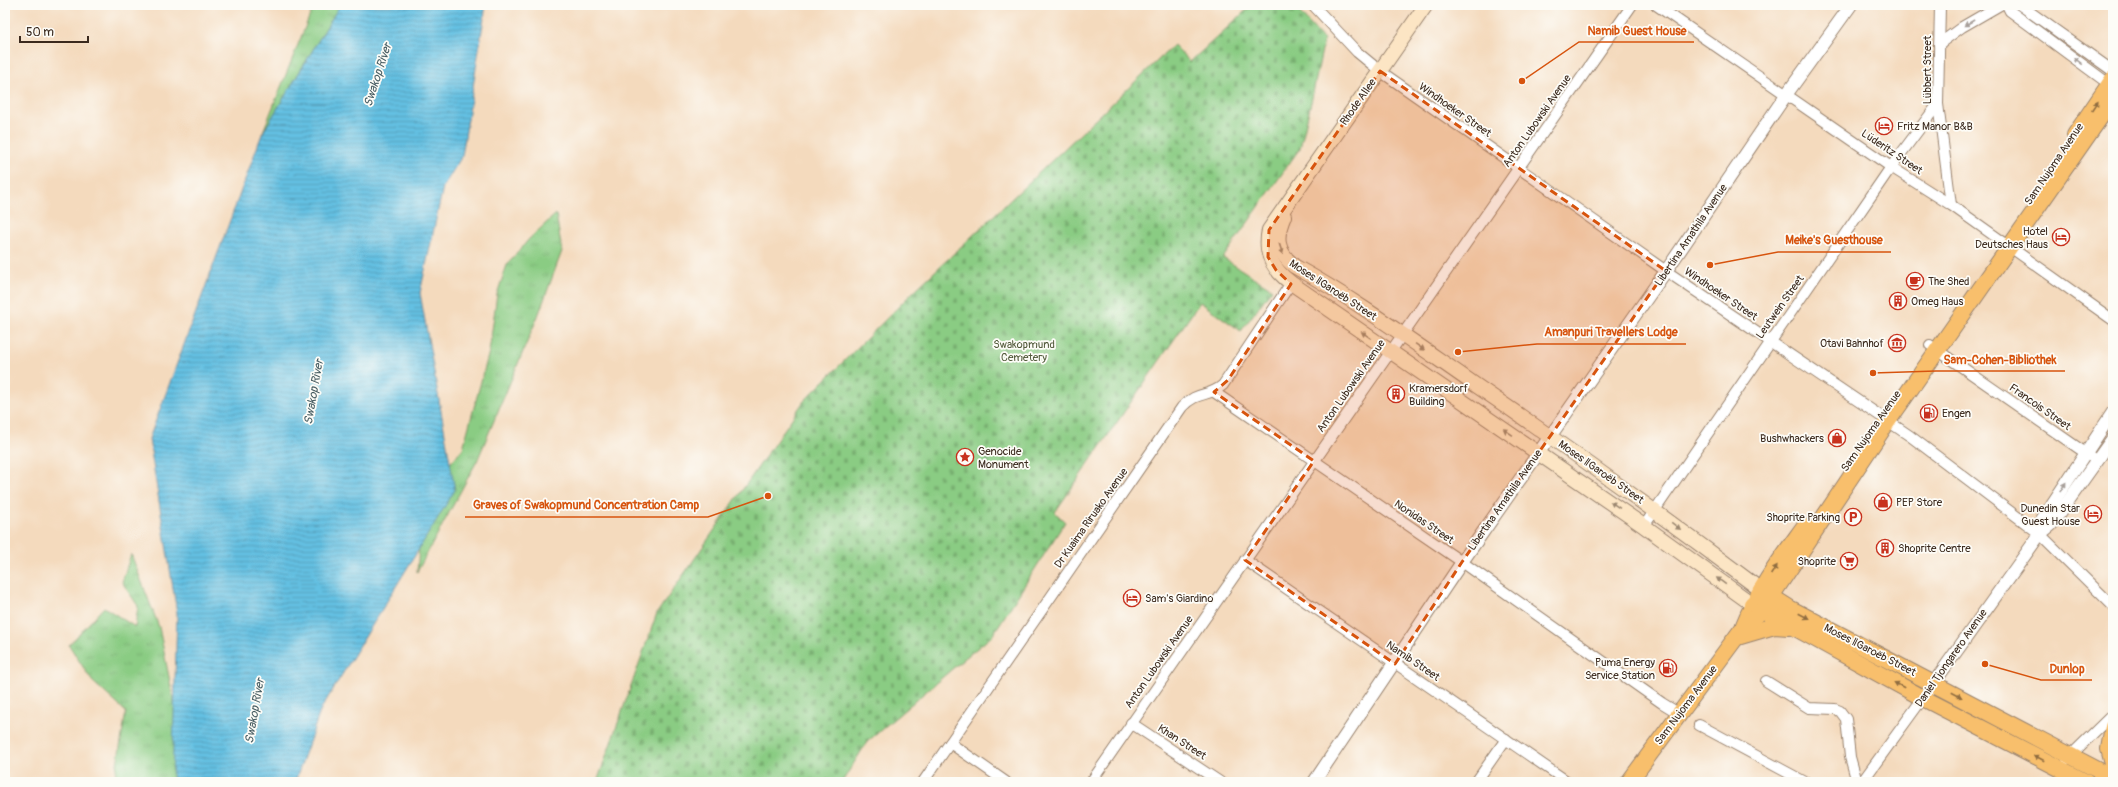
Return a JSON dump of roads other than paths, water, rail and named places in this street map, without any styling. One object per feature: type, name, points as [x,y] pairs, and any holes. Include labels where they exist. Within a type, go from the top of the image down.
[{"type":"main road","name":"Rhode Allee","points":[[1291,199],[1426,5]]},
{"type":"main road","name":"Sam Nujoma Avenue","points":[[1629,782],[1740,632],[2005,244],[2112,84]]},
{"type":"main road","name":"Moses ǁGaroëb Street","points":[[1291,199],[1270,230],[1267,248],[1271,262],[1283,278],[1644,526],[1761,600],[1791,609],[2113,778]]},
{"type":"main road","name":"Moses ǁGaroëb Street","points":[[1291,199],[1280,225],[1279,247],[1285,259],[1294,266],[1402,334],[1656,510],[1761,600],[1790,627],[1923,698],[2086,782]]},
{"type":"main road","points":[[1740,632],[1774,626],[1790,627]]},
{"type":"main road","points":[[2113,726],[2109,749],[2113,764]]},
{"type":"street","name":"Windhoeker Street","points":[[1313,5],[1357,52],[1380,71],[1666,272],[1885,419],[2040,534],[2111,600]]},
{"type":"street","name":"Anton Lubowski Avenue","points":[[1091,782],[1632,5]]},
{"type":"street","name":"Lüderitz Street","points":[[1656,5],[1891,167],[1951,205],[2113,320]]},
{"type":"street","name":"Libertina Amathila Avenue","points":[[1314,782],[1395,664],[1462,562],[1666,272],[1786,95],[1851,5]]},
{"type":"street","name":"Lübbert Street","points":[[1940,5],[1938,104],[1951,205]]},
{"type":"street","points":[[1939,44],[1962,27],[2000,5]]},
{"type":"street","points":[[2007,5],[2010,11],[2112,84]]},
{"type":"street","points":[[2020,5],[2112,84]]},
{"type":"street","name":"Leutwein Street","points":[[1644,526],[1891,167],[1938,104]]},
{"type":"street","name":"Dr Kuaima Riruako Avenue","points":[[923,782],[1182,407],[1192,397],[1214,392],[1228,380],[1291,283]]},
{"type":"street","name":"Francois Street","points":[[1934,347],[2097,461]]},
{"type":"street","name":"Nonidas Street","points":[[1214,392],[1680,714]]},
{"type":"street","name":"Daniel Tjongarero Avenue","points":[[2040,534],[2041,521],[2084,453],[2113,412]]},
{"type":"street","name":"Daniel Tjongarero Avenue","points":[[1862,782],[2040,534],[2051,525],[2113,438]]},
{"type":"street","name":"Namib Street","points":[[1245,560],[1568,782]]},
{"type":"street","points":[[1766,681],[1808,708],[1840,711],[1846,719],[1850,757],[1858,782]]},
{"type":"street","points":[[2060,769],[2070,756],[2113,714]]},
{"type":"street","name":"Khan Street","points":[[1131,723],[1220,782]]},
{"type":"street","points":[[1699,725],[1805,782]]},
{"type":"street","points":[[1476,782],[1506,739]]},
{"type":"street","points":[[950,743],[1006,782]]},
{"type":"water","name":"Swakop River","points":[[340,5],[486,5],[462,156],[443,187],[420,293],[455,490],[321,709],[295,782],[172,782],[177,613],[149,439],[262,134]]},
{"type":"place","name":"Namib Guest House","points":[[1522,81]]},
{"type":"place","name":"Fritz Manor B&B","points":[[1884,126]]},
{"type":"place","name":"Hotel Deutsches Haus","points":[[2061,237]]},
{"type":"place","name":"Meike's Guesthouse","points":[[1710,265]]},
{"type":"place","name":"The Shed","points":[[1915,281]]},
{"type":"place","name":"Omeg Haus","points":[[1898,301]]},
{"type":"place","name":"Otavi Bahnhof","points":[[1897,343]]},
{"type":"place","name":"Amanpuri Travellers Lodge","points":[[1458,352]]},
{"type":"place","name":"Sam-Cohen-Bibliothek","points":[[1873,373]]},
{"type":"place","name":"Kramersdorf Building","points":[[1396,394]]},
{"type":"place","name":"Engen","points":[[1929,413]]},
{"type":"place","name":"Bushwhackers","points":[[1837,438]]},
{"type":"place","name":"Genocide Monument","points":[[965,457]]},
{"type":"place","name":"Graves of Swakopmund Concentration Camp","points":[[768,496]]},
{"type":"place","name":"PEP Store","points":[[1883,502]]},
{"type":"place","name":"Dunedin Star Guest House","points":[[2093,514]]},
{"type":"place","name":"Shoprite Parking","points":[[1853,517]]},
{"type":"place","name":"Shoprite Centre","points":[[1885,548]]},
{"type":"place","name":"Shoprite","points":[[1849,561]]},
{"type":"place","name":"Sam's Giardino","points":[[1132,598]]},
{"type":"place","name":"Dunlop","points":[[1985,664]]},
{"type":"place","name":"Puma Energy Service Station","points":[[1668,668]]},
{"type":"park label","name":"Swakopmund Cemetery","points":[[1024,350]]}]
